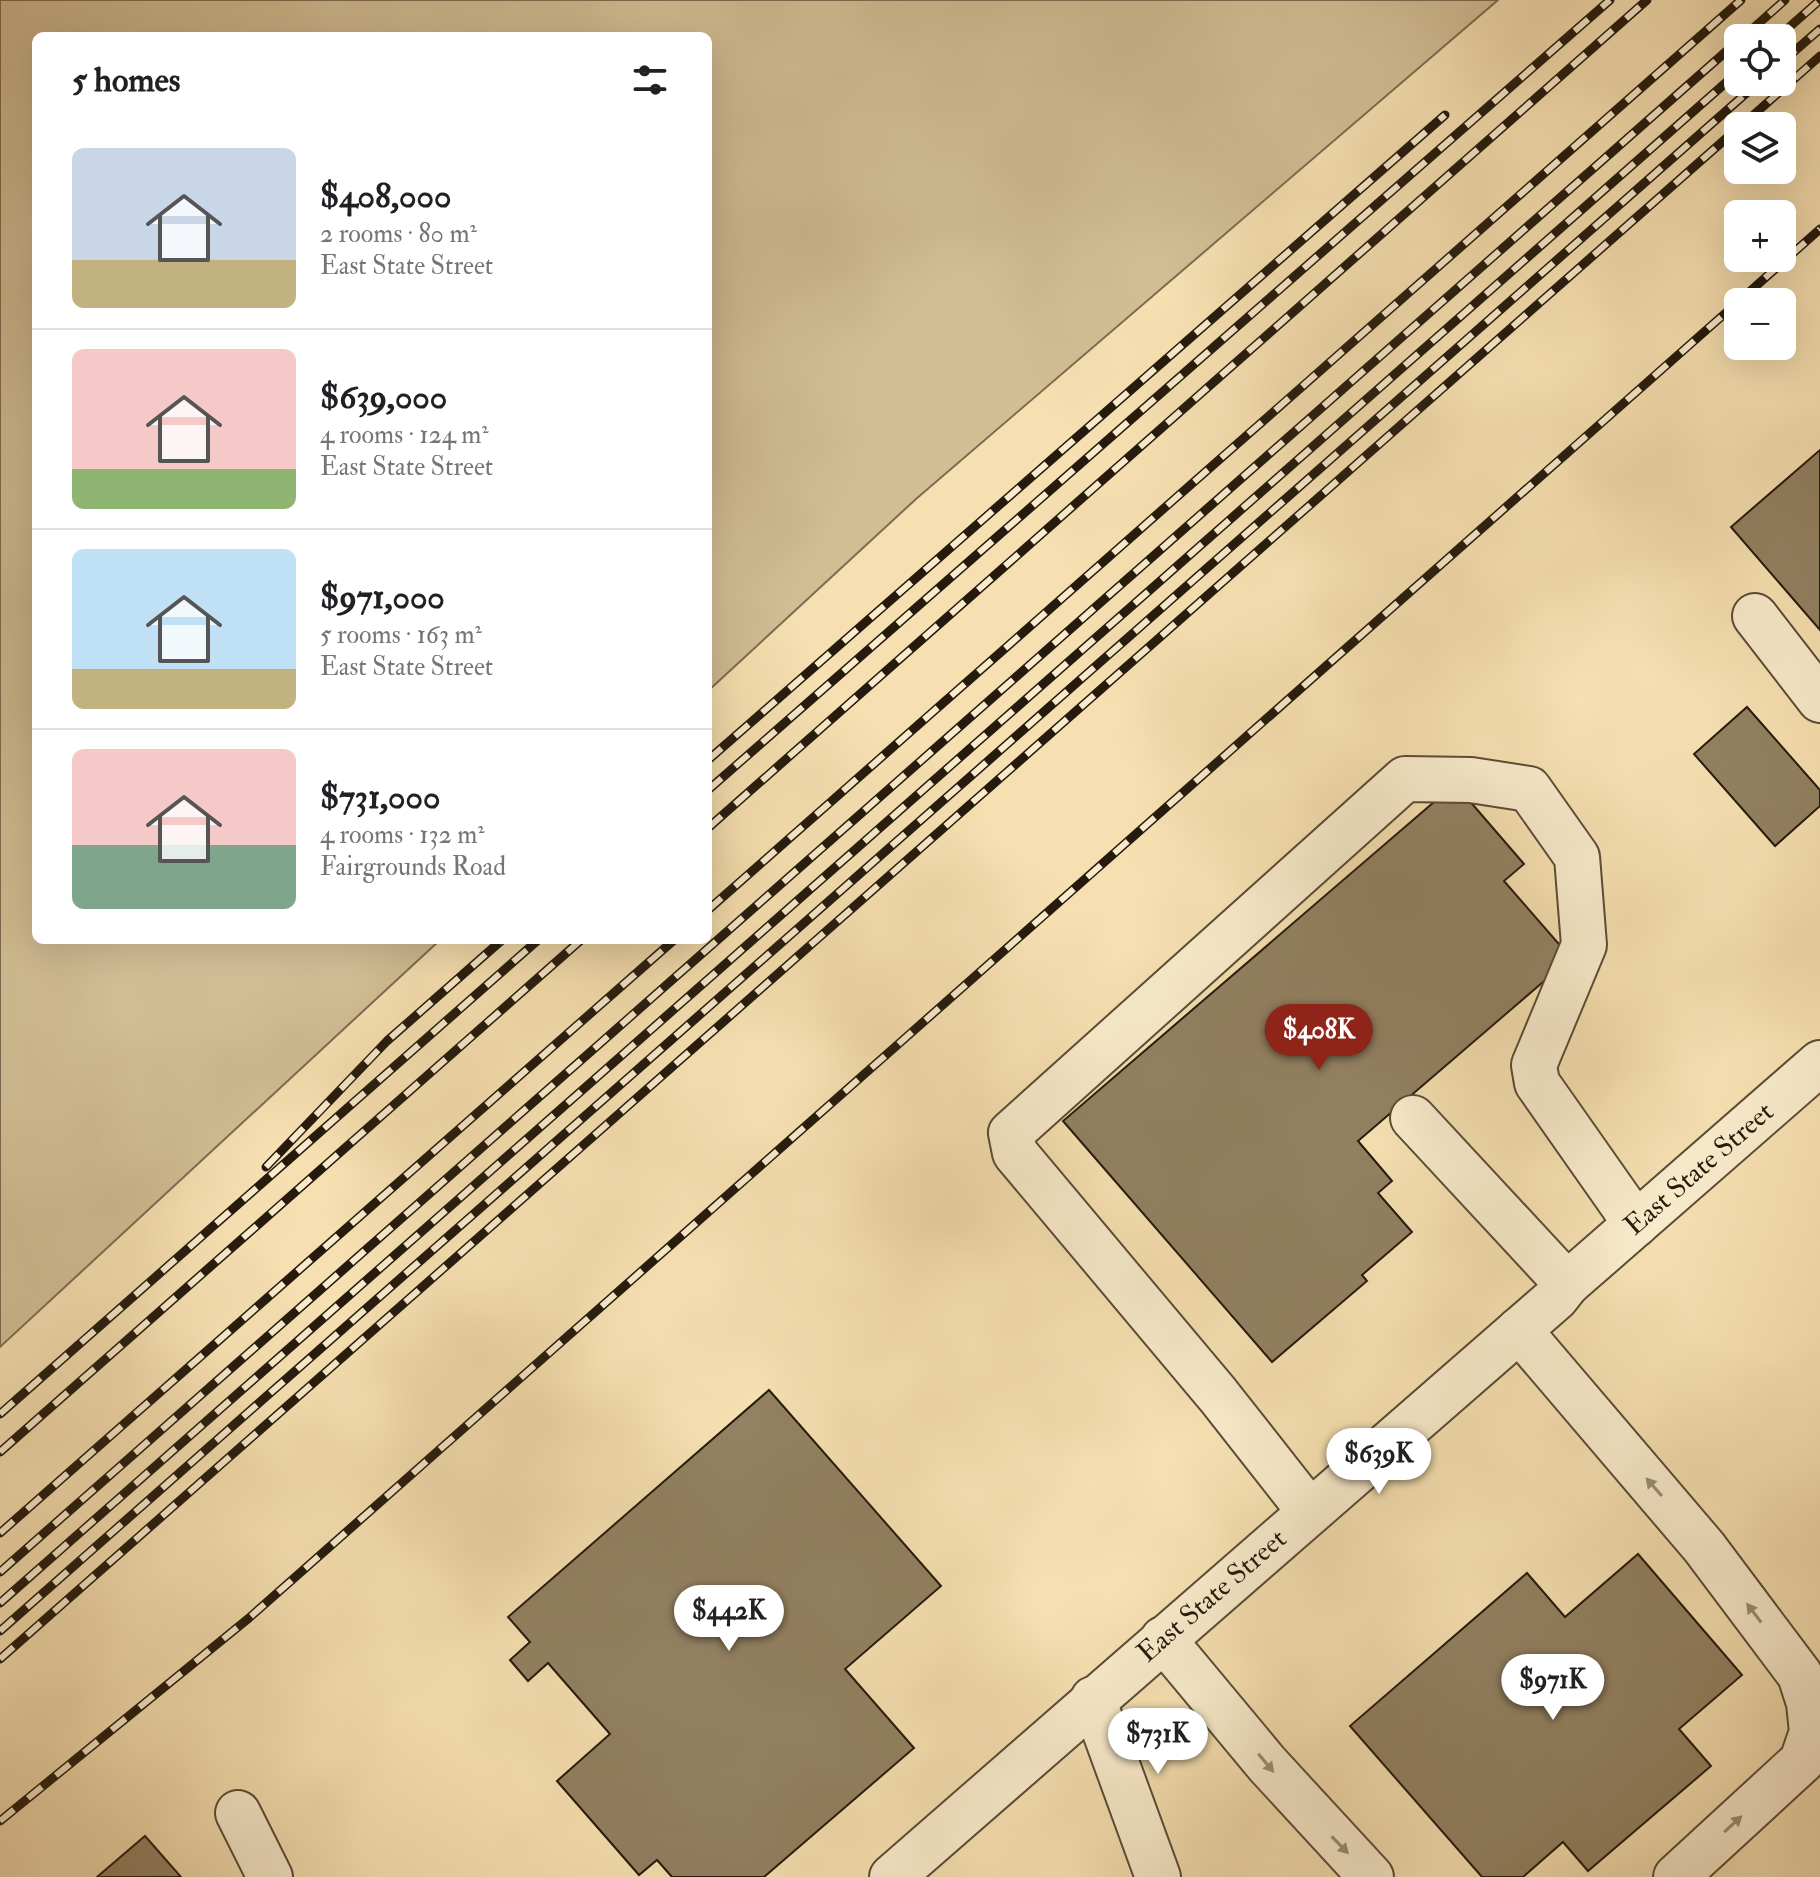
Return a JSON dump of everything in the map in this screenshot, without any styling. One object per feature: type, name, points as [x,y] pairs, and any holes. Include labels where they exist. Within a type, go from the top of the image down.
[{"type":"street","points":[[1755,616],[1820,700]]},
{"type":"street","points":[[1310,1512],[1218,1395],[1015,1153],[1011,1133],[1405,779],[1471,780],[1529,789],[1577,857],[1584,945],[1534,1065],[1537,1083],[1636,1224]]},
{"type":"street","name":"East State Street","points":[[892,1877],[1556,1298],[1567,1284],[1820,1063]]},
{"type":"street","points":[[1413,1118],[1567,1284]]},
{"type":"street","points":[[1519,1330],[1704,1547],[1800,1675],[1809,1703],[1812,1732],[1802,1761],[1676,1877]]},
{"type":"street","points":[[1163,1639],[1298,1800],[1371,1877]]},
{"type":"street","points":[[1093,1699],[1158,1877]]},
{"type":"street","points":[[238,1813],[270,1877]]},
{"type":"shaded area","points":[[0,0],[1498,0],[916,499],[712,687],[712,32],[32,32],[32,944],[436,944],[0,1347]]},
{"type":"building","points":[[1820,450],[1820,630],[1731,527]]},
{"type":"building","points":[[1747,707],[1820,790],[1820,806],[1775,846],[1694,754]]},
{"type":"building","points":[[1455,784],[1524,864],[1504,881],[1571,958],[1358,1141],[1392,1181],[1378,1193],[1412,1232],[1362,1275],[1367,1281],[1272,1362],[1063,1121]]},
{"type":"building","points":[[769,1390],[941,1586],[845,1669],[914,1748],[764,1877],[672,1877],[657,1860],[639,1875],[557,1781],[610,1734],[548,1663],[528,1681],[510,1660],[530,1642],[508,1617]]},
{"type":"building","points":[[1638,1554],[1742,1675],[1679,1729],[1711,1766],[1588,1871],[1563,1842],[1523,1877],[1482,1877],[1350,1726],[1527,1573],[1565,1617]]},
{"type":"building","points":[[145,1836],[181,1877],[97,1877]]},
{"type":"railway","points":[[712,786],[1610,0]]},
{"type":"railway","points":[[712,824],[1647,0]]},
{"type":"railway","points":[[712,906],[1741,0]]},
{"type":"railway","points":[[1758,24],[1785,0]]},
{"type":"railway","points":[[1793,24],[1820,0]]},
{"type":"railway","points":[[1796,50],[1820,29]]},
{"type":"railway","points":[[0,1572],[1724,53]]},
{"type":"railway","points":[[1757,112],[1820,56]]},
{"type":"railway","points":[[0,1603],[1724,84]]},
{"type":"railway","points":[[0,1631],[1743,96]]},
{"type":"railway","points":[[712,756],[1445,115]]},
{"type":"railway","points":[[0,1659],[1724,140]]},
{"type":"railway","points":[[1754,288],[1820,229]]},
{"type":"railway","points":[[0,1821],[249,1618],[1724,314]]},
{"type":"railway","points":[[266,1167],[387,1041],[497,944]]},
{"type":"railway","points":[[0,1414],[533,944]]},
{"type":"railway","points":[[0,1452],[576,944]]},
{"type":"railway","points":[[0,1533],[669,944]]}]
